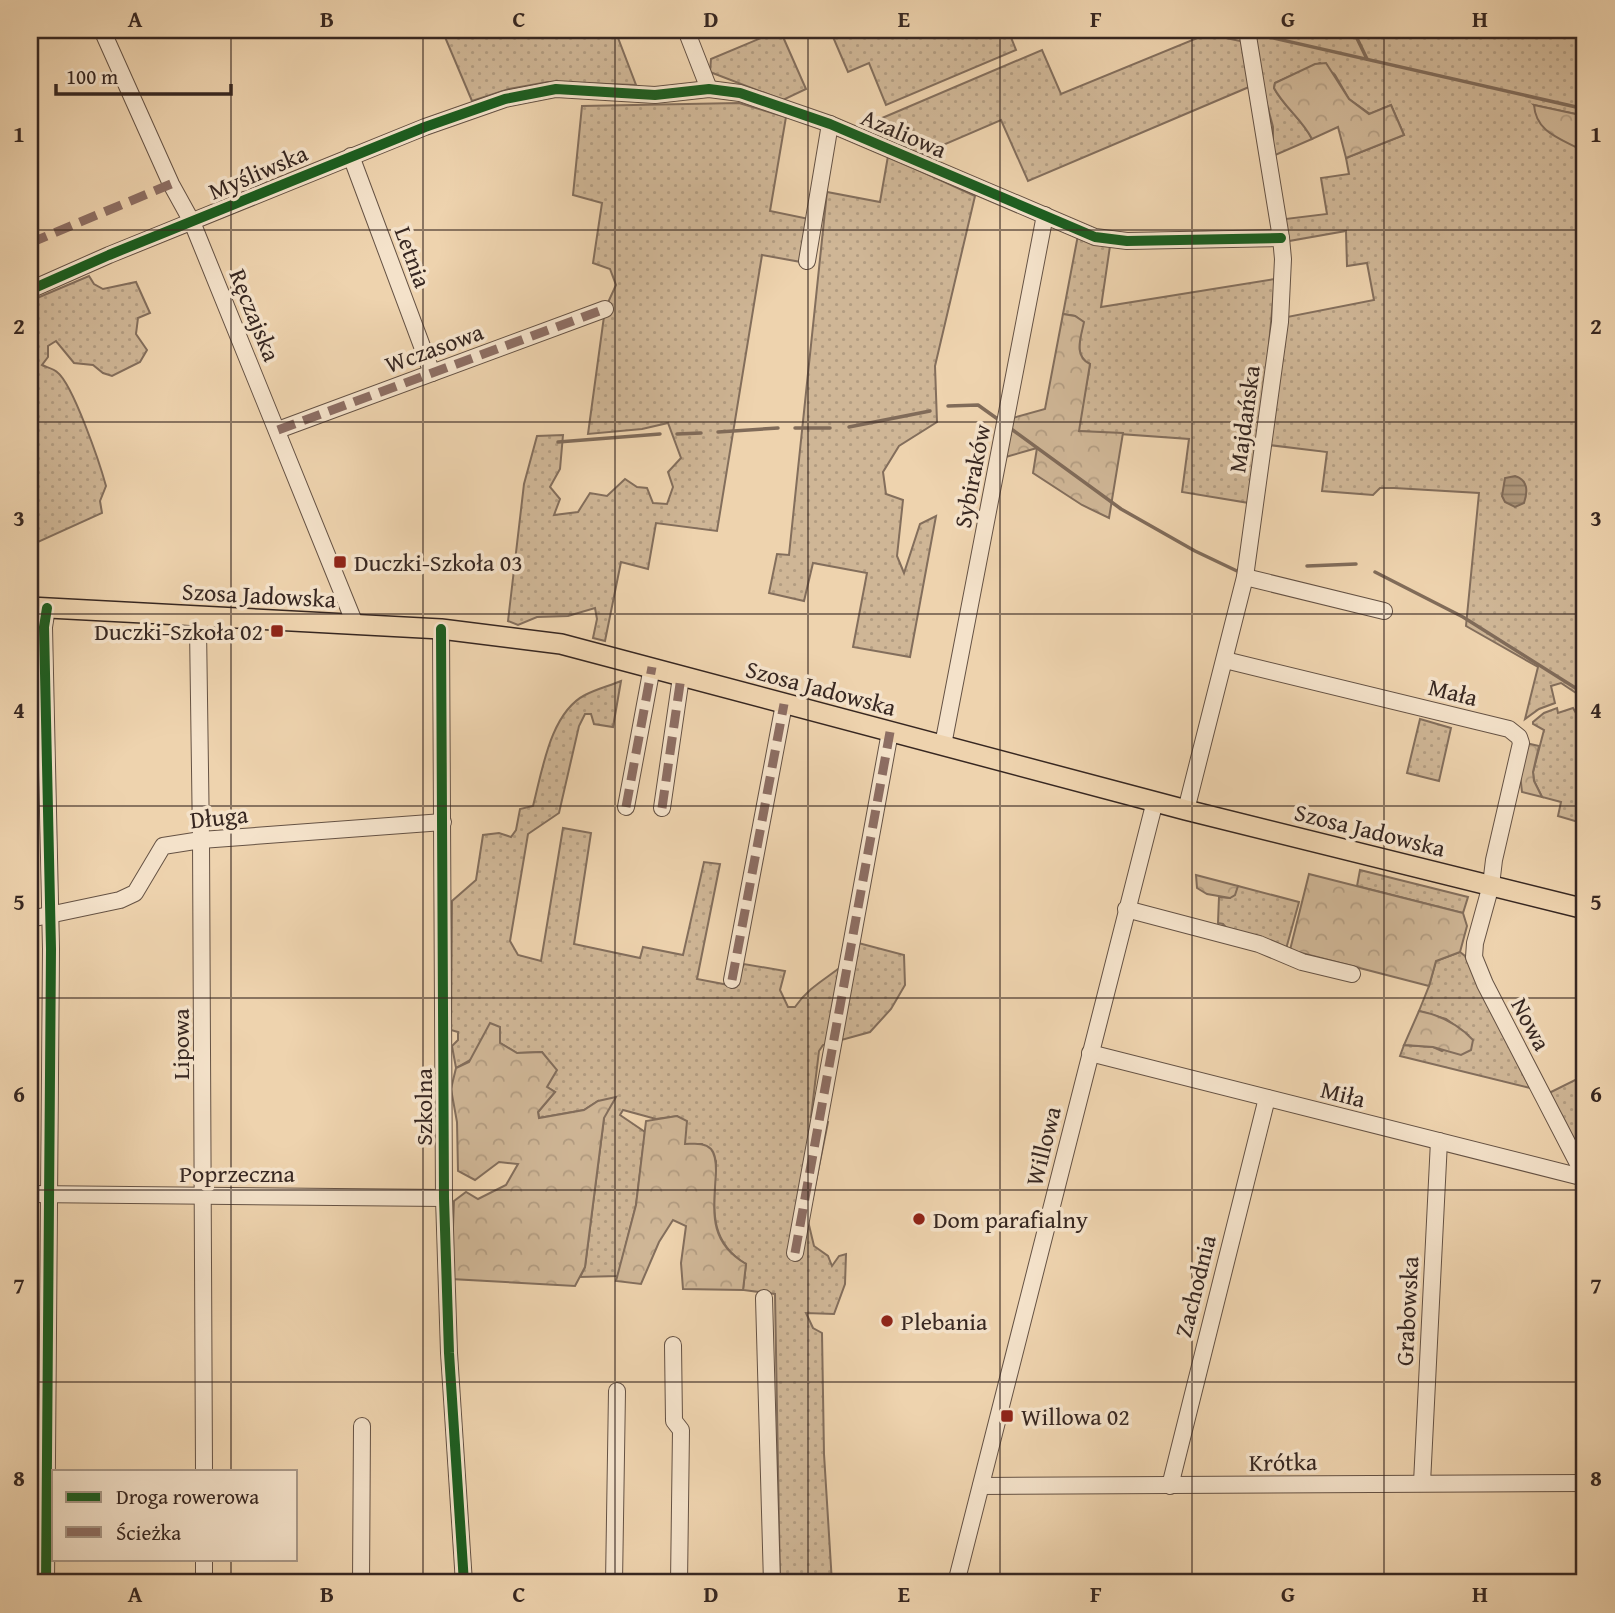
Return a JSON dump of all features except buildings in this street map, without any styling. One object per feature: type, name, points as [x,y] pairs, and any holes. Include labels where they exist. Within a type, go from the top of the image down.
[{"type":"main road","name":"Szosa Jadowska","points":[[38,607],[441,629],[561,644],[1186,810],[1585,909]]},
{"type":"street","name":"Ręczajska","points":[[102,30],[171,184],[192,222],[355,624]]},
{"type":"street","points":[[686,30],[709,89]]},
{"type":"street","name":"Majdańska","points":[[1186,810],[1245,577],[1283,292],[1281,238],[1247,30]]},
{"type":"street","name":"Azaliowa","points":[[505,99],[556,89],[655,95],[709,89],[740,93],[830,124],[1095,237],[1126,241],[1281,238]]},
{"type":"street","name":"Myśliwska","points":[[30,290],[351,156],[505,99]]},
{"type":"street","name":"Azaliowa","points":[[807,261],[830,124]]},
{"type":"street","name":"Letnia","points":[[351,156],[432,373]]},
{"type":"street","name":"Sybiraków","points":[[943,745],[1045,215]]},
{"type":"street","name":"Wczasowa","points":[[278,430],[605,309]]},
{"type":"street","points":[[1245,577],[1384,611]]},
{"type":"street","points":[[38,607],[44,627],[49,916],[50,1196],[46,1583]]},
{"type":"street","name":"Lipowa","points":[[201,617],[198,628],[204,1470]]},
{"type":"street","name":"Szkolna","points":[[441,629],[444,1198],[449,1353],[464,1583]]},
{"type":"street","name":"Mała","points":[[1225,660],[1509,729],[1517,734],[1521,743],[1494,860],[1491,885]]},
{"type":"street","points":[[626,807],[652,667]]},
{"type":"street","points":[[662,808],[681,677]]},
{"type":"street","points":[[732,981],[784,704]]},
{"type":"street","points":[[795,1253],[890,732]]},
{"type":"street","name":"Willowa","points":[[956,1583],[1155,801]]},
{"type":"street","name":"Długa","points":[[30,919],[120,900],[135,893],[163,846],[201,840],[443,822]]},
{"type":"street","name":"Nowa","points":[[1491,885],[1476,937],[1476,963],[1585,1178]]},
{"type":"street","points":[[1126,909],[1259,944],[1302,962],[1352,974]]},
{"type":"street","name":"Miła","points":[[1090,1053],[1585,1178]]},
{"type":"street","name":"Zachodnia","points":[[1170,1486],[1267,1098]]},
{"type":"street","name":"Grabowska","points":[[1422,1483],[1439,1141]]},
{"type":"street","name":"Poprzeczna","points":[[30,1194],[444,1198]]},
{"type":"street","points":[[764,1298],[772,1583]]},
{"type":"street","points":[[673,1345],[674,1421],[681,1430],[680,1583]]},
{"type":"street","points":[[614,1583],[617,1391]]},
{"type":"street","points":[[362,1426],[362,1583]]},
{"type":"street","name":"Krótka","points":[[981,1486],[1585,1483]]},
{"type":"street","points":[[204,1560],[204,1583]]},
{"type":"green space","points":[[442,30],[615,30],[636,85],[548,82],[509,89],[472,101]]},
{"type":"green space","points":[[780,30],[806,89],[783,100],[710,72],[711,59]]},
{"type":"green space","points":[[830,30],[936,30],[937,33],[946,30],[1008,30],[1016,50],[886,105],[869,63],[848,72]]},
{"type":"green space","points":[[1254,30],[1585,30],[1585,116],[1534,105],[1585,152],[1585,699],[1561,683],[1551,686],[1555,703],[1539,709],[1525,719],[1538,667],[1466,626],[1479,493],[1394,488],[1380,488],[1373,495],[1322,491],[1327,452],[1269,445],[1287,317],[1374,300],[1367,263],[1347,266],[1346,231],[1289,241],[1285,219],[1327,214],[1321,178],[1349,174],[1346,158],[1404,135],[1391,105],[1370,114],[1349,99],[1335,75],[1320,63],[1275,83],[1274,88],[1278,95],[1312,139],[1273,156],[1273,127],[1262,86]]},
{"type":"green space","points":[[1207,34],[1245,42],[1249,87],[1028,181],[1001,120],[920,155],[861,130],[861,127],[1042,50],[1061,94]]},
{"type":"green space","points":[[1326,63],[1349,99],[1369,114],[1391,105],[1404,135],[1346,158],[1338,127],[1312,139],[1274,88],[1275,83],[1315,64]]},
{"type":"green space","points":[[739,103],[786,117],[770,211],[809,219],[801,262],[762,255],[717,531],[656,523],[648,569],[621,562],[605,641],[593,638],[597,619],[595,608],[568,616],[537,617],[518,625],[508,621],[524,484],[537,436],[563,435],[560,469],[550,487],[560,499],[554,515],[578,512],[590,493],[607,496],[625,479],[637,487],[647,488],[653,503],[667,504],[673,487],[668,472],[681,458],[668,423],[642,429],[588,434],[605,309],[616,285],[610,269],[593,263],[602,203],[573,195],[582,106]]},
{"type":"green space","points":[[1534,105],[1585,116],[1585,152],[1545,129],[1536,115]]},
{"type":"green space","points":[[888,156],[975,196],[935,366],[937,422],[899,446],[883,472],[886,494],[903,500],[897,556],[904,573],[920,524],[936,516],[910,657],[853,647],[867,573],[813,563],[804,601],[769,593],[777,554],[789,555],[827,192],[880,202]]},
{"type":"green space","points":[[1078,235],[1110,246],[1101,307],[1275,279],[1264,399],[1249,503],[1182,492],[1189,439],[1078,431],[1090,364],[1081,356],[1080,351],[1083,322],[1075,316],[1063,314]]},
{"type":"green space","points":[[89,276],[94,284],[103,289],[136,282],[150,313],[138,318],[136,334],[147,350],[140,362],[112,376],[93,365],[74,363],[56,341],[48,346],[48,357],[42,365],[57,372],[71,392],[106,486],[100,501],[102,513],[38,542],[30,522],[30,301]]},
{"type":"green space","points":[[1063,314],[1075,316],[1084,322],[1080,351],[1081,356],[1090,364],[1079,431],[1123,433],[1109,518],[1082,505],[1033,473],[1037,448],[1002,458],[1009,419],[1045,409]]},
{"type":"green space","points":[[621,681],[613,727],[594,724],[591,714],[585,714],[579,726],[559,813],[528,834],[510,941],[518,955],[541,961],[563,828],[591,833],[574,944],[640,958],[643,947],[683,955],[704,862],[720,864],[697,979],[734,986],[744,964],[785,971],[780,990],[788,1007],[795,1007],[811,989],[842,966],[847,940],[904,955],[905,985],[891,1009],[870,1032],[823,1045],[819,1051],[811,1117],[828,1122],[808,1221],[814,1246],[828,1256],[832,1266],[839,1256],[846,1254],[845,1284],[834,1314],[806,1313],[813,1328],[822,1333],[824,1454],[832,1583],[780,1583],[775,1294],[743,1290],[746,1264],[724,1243],[715,1219],[716,1161],[702,1144],[685,1144],[677,1116],[656,1119],[623,1110],[620,1115],[645,1132],[636,1205],[618,1276],[580,1277],[585,1267],[604,1118],[598,1101],[584,1110],[539,1118],[538,1112],[555,1092],[547,1087],[551,1065],[542,1052],[517,1053],[500,1043],[456,1068],[452,1046],[458,1040],[458,1032],[451,1030],[452,901],[476,880],[483,835],[499,833],[511,837],[516,830],[520,809],[533,806],[549,744],[563,715],[585,695]]},
{"type":"green space","points":[[1557,708],[1558,713],[1573,708],[1580,720],[1577,731],[1585,742],[1585,824],[1558,816],[1561,802],[1542,797],[1534,781],[1533,772],[1544,730],[1533,722],[1544,713]]},
{"type":"green space","points":[[1420,719],[1451,728],[1439,781],[1407,773]]},
{"type":"green space","points":[[1526,743],[1539,746],[1533,772],[1534,781],[1542,797],[1522,792],[1520,774]]},
{"type":"green space","points":[[1360,870],[1468,897],[1463,913],[1357,886]]},
{"type":"green space","points":[[1309,874],[1463,913],[1467,926],[1460,952],[1436,961],[1429,986],[1290,950]]},
{"type":"green space","points":[[1196,875],[1238,886],[1235,895],[1230,898],[1207,894],[1197,888]]},
{"type":"green space","points":[[1238,886],[1299,902],[1286,949],[1230,932],[1223,924],[1218,923],[1219,897],[1230,898]]},
{"type":"green space","points":[[1460,952],[1465,956],[1530,1088],[1400,1056],[1404,1045],[1433,1047],[1442,1051],[1468,1035],[1446,1019],[1419,1011],[1436,961]]},
{"type":"green space","points":[[1419,1011],[1441,1018],[1461,1029],[1473,1040],[1471,1050],[1461,1055],[1433,1047],[1404,1045]]},
{"type":"green space","points":[[490,1023],[500,1027],[500,1043],[517,1053],[542,1052],[557,1070],[547,1087],[555,1092],[538,1112],[539,1118],[584,1110],[598,1101],[616,1097],[604,1118],[585,1267],[575,1286],[451,1279],[454,1201],[466,1192],[478,1199],[506,1185],[518,1164],[499,1162],[475,1180],[458,1171],[457,1122],[451,1089],[456,1068],[469,1062]]},
{"type":"green space","points":[[1585,1075],[1585,1164],[1549,1093]]},
{"type":"green space","points":[[677,1116],[687,1121],[685,1144],[705,1145],[714,1154],[716,1224],[725,1245],[746,1264],[743,1290],[683,1289],[681,1263],[686,1226],[673,1220],[659,1242],[641,1284],[616,1281],[636,1205],[646,1121]]},
{"type":"shaded area","points":[[1515,476],[1525,483],[1526,490],[1524,503],[1515,507],[1505,502],[1502,496],[1505,478]]},
{"type":"waterway","points":[[1353,30],[1367,59]]},
{"type":"waterway","points":[[1256,34],[1585,109]]},
{"type":"waterway","points":[[948,406],[978,405],[999,420]]},
{"type":"waterway","points":[[849,427],[930,411]]},
{"type":"waterway","points":[[718,432],[778,428]]},
{"type":"waterway","points":[[795,428],[830,428]]},
{"type":"waterway","points":[[1010,428],[1121,509],[1195,551],[1237,571]]},
{"type":"waterway","points":[[677,434],[701,433]]},
{"type":"waterway","points":[[558,442],[660,434]]},
{"type":"waterway","points":[[1307,566],[1356,564]]},
{"type":"waterway","points":[[1375,572],[1463,617],[1585,694]]},
{"type":"marked path","points":[[30,243],[171,184]]},
{"type":"marked path","points":[[278,430],[605,309]]},
{"type":"marked path","points":[[626,807],[652,667]]},
{"type":"marked path","points":[[662,808],[681,677]]},
{"type":"marked path","points":[[732,980],[784,704]]},
{"type":"marked path","points":[[795,1253],[890,732]]},
{"type":"cycle path","points":[[30,290],[109,255],[425,127],[505,99],[556,89],[655,95],[709,89],[740,93],[830,124],[1095,237],[1127,241],[1281,238]]},
{"type":"cycle path","points":[[46,1583],[51,949],[44,627],[47,608]]},
{"type":"cycle path","points":[[441,629],[444,1198],[449,1353],[464,1583]]},
{"type":"place","name":"Duczki-Szkoła 03","points":[[340,562]]},
{"type":"place","name":"Duczki-Szkoła 02","points":[[277,631]]},
{"type":"place","name":"Dom parafialny","points":[[919,1219]]},
{"type":"place","name":"Plebania","points":[[887,1321]]},
{"type":"place","name":"Willowa 02","points":[[1007,1416]]}]
